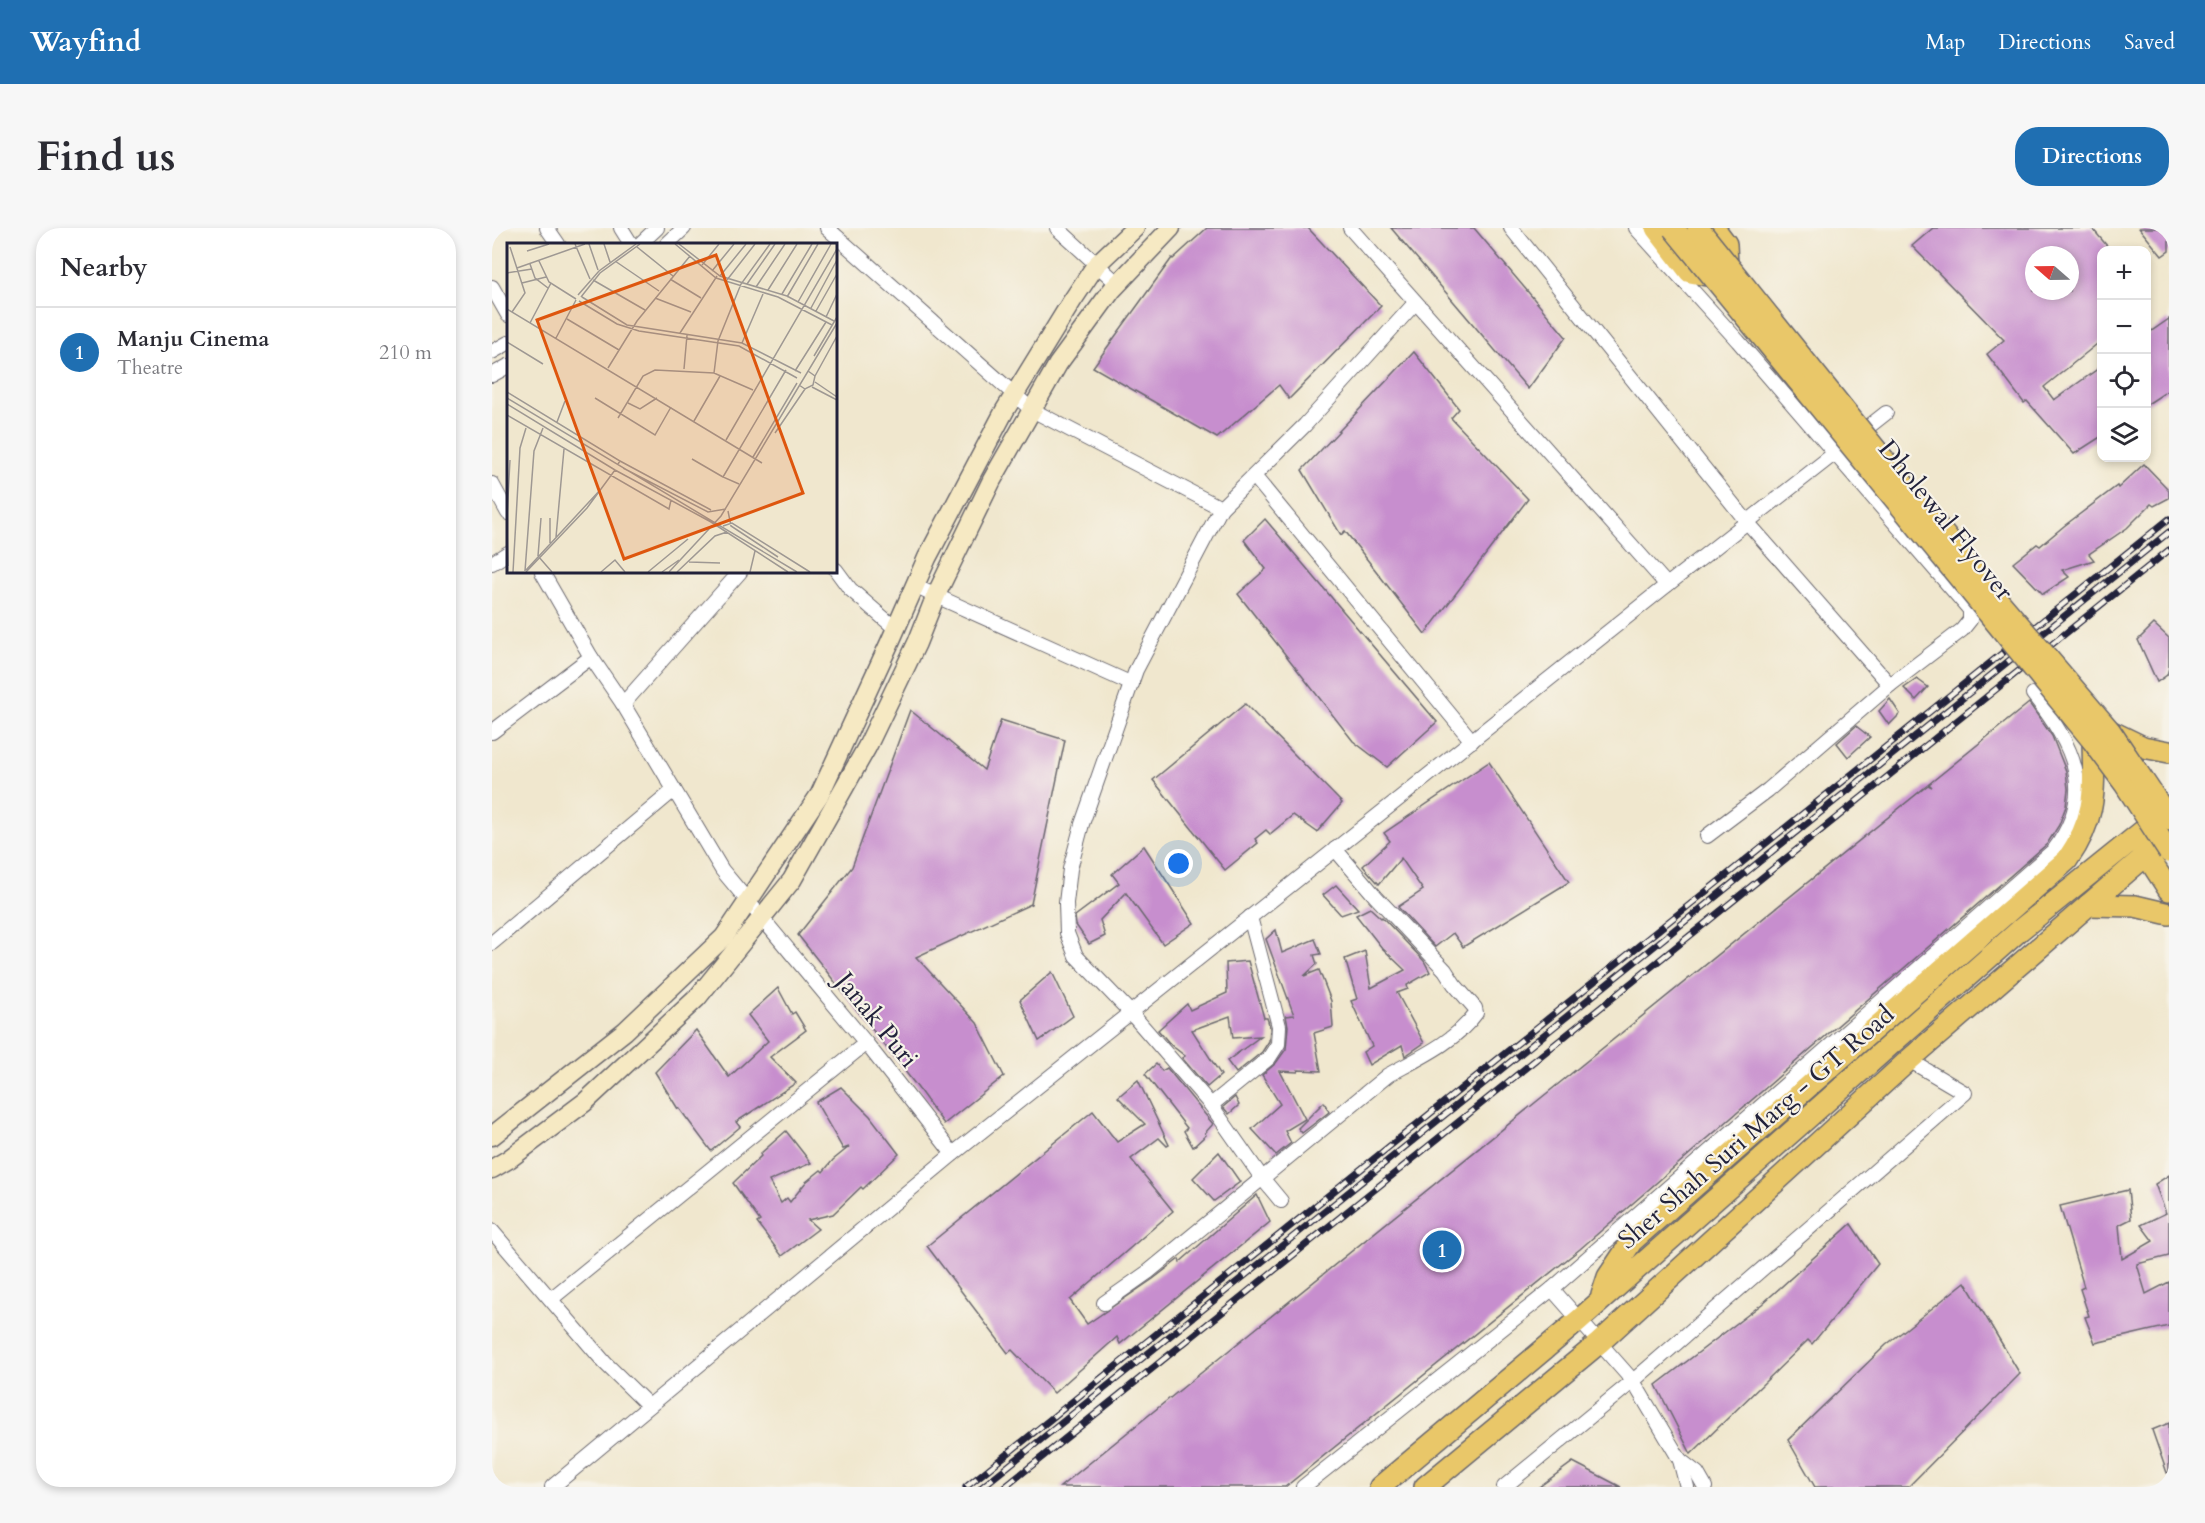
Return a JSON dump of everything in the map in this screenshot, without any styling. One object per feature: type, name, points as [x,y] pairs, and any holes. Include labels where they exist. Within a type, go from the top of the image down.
[{"type":"main road","points":[[1656,228],[1690,272],[1720,271],[1726,244],[1714,228]]},
{"type":"main road","name":"Dholewal Flyover","points":[[1673,228],[1720,271],[1979,578],[2101,736],[2169,819]]},
{"type":"main road","name":"Dholewal Flyover","points":[[1698,228],[1720,271]]},
{"type":"main road","points":[[1600,1301],[1608,1277],[1632,1240],[2067,860],[2088,825],[2094,802],[2101,736],[2169,752]]},
{"type":"main road","name":"Dholewal Flyover","points":[[2101,736],[2125,784],[2169,852]]},
{"type":"main road","name":"Sher Shah Suri Marg - GT Road","points":[[1380,1487],[1580,1320],[2020,930],[2169,810]]},
{"type":"main road","points":[[2135,837],[2169,890]]},
{"type":"main road","name":"Sher Shah Suri Marg - GT Road","points":[[1425,1487],[1599,1342],[1909,1060],[2088,905],[2169,839]]},
{"type":"main road","points":[[2088,905],[2135,906],[2169,914]]},
{"type":"street","points":[[548,228],[557,243]]},
{"type":"street","points":[[621,228],[630,243]]},
{"type":"street","points":[[641,243],[657,228]]},
{"type":"street","points":[[669,243],[684,228]]},
{"type":"street","points":[[827,228],[1032,410],[1221,508]]},
{"type":"street","points":[[1057,228],[1118,284]]},
{"type":"street","points":[[492,1136],[625,1031],[724,937],[820,794],[932,547],[1005,410],[1096,265],[1135,228]]},
{"type":"street","points":[[492,1169],[509,1159],[585,1102],[696,998],[792,880],[867,747],[917,643],[936,595],[992,480],[1058,364],[1118,284],[1171,228]]},
{"type":"street","points":[[1350,228],[1667,585]]},
{"type":"street","points":[[1511,228],[1748,523],[1890,685]]},
{"type":"street","points":[[1636,228],[1738,341],[1970,610],[1970,620],[1962,630],[1890,685],[1768,790],[1707,836]]},
{"type":"street","points":[[492,287],[507,313]]},
{"type":"street","points":[[1281,1201],[1262,1178],[1211,1105],[1130,1012],[1076,957],[1067,933],[1066,903],[1070,869],[1082,824],[1136,670],[1221,508],[1305,425],[1415,303]]},
{"type":"street","points":[[492,352],[507,344]]},
{"type":"street","points":[[492,375],[507,367]]},
{"type":"street","points":[[552,1487],[953,1154],[1667,585],[1887,413]]},
{"type":"street","points":[[1254,476],[1472,741]]},
{"type":"street","points":[[492,484],[507,511]]},
{"type":"street","points":[[492,563],[507,554]]},
{"type":"street","points":[[837,571],[850,590],[896,628]]},
{"type":"street","name":"Janak Puri","points":[[543,573],[591,657],[623,704],[722,870],[866,1043],[953,1154]]},
{"type":"street","points":[[623,704],[739,573]]},
{"type":"street","points":[[914,586],[1132,684]]},
{"type":"street","points":[[492,732],[591,657]]},
{"type":"street","points":[[1303,1487],[1552,1289],[2054,850],[2073,819],[2078,790],[2069,748],[2056,723],[2033,694]]},
{"type":"street","points":[[492,943],[674,790]]},
{"type":"street","points":[[1104,1303],[1148,1272],[1389,1076],[1433,1050],[1461,1028],[1476,1012],[1445,970],[1376,897],[1335,849]]},
{"type":"street","points":[[1211,1105],[1269,1058],[1278,1044],[1279,1026],[1250,917]]},
{"type":"street","points":[[550,1299],[866,1043]]},
{"type":"street","points":[[1504,1487],[1633,1381],[1965,1093],[1909,1060]]},
{"type":"street","points":[[494,1231],[605,1363],[649,1406]]},
{"type":"street","points":[[1552,1289],[1633,1381],[1680,1460],[1687,1487]]},
{"type":"street","points":[[1680,1460],[1697,1473],[1706,1487]]},
{"type":"building","points":[[1207,228],[1308,228],[1381,306],[1289,399],[1279,385],[1217,438],[1093,367],[1172,258]]},
{"type":"building","points":[[1391,228],[1474,228],[1566,337],[1528,389]]},
{"type":"building","points":[[1933,228],[2092,228],[2107,246],[2097,246],[2097,344],[2044,387],[2054,400],[2097,370],[2097,439],[2074,454],[2027,401],[2024,403],[1987,354],[2004,340],[1912,246]]},
{"type":"building","points":[[2139,228],[2169,228],[2169,251],[2162,256]]},
{"type":"building","points":[[2169,319],[2169,390],[2151,402],[2151,354],[2151,332]]},
{"type":"building","points":[[1414,352],[1459,409],[1451,418],[1528,499],[1425,634],[1345,531],[1341,535],[1302,470]]},
{"type":"building","points":[[2144,464],[2169,490],[2169,498],[2154,506],[2151,504],[2127,528],[2089,554],[2094,560],[2062,570],[2069,577],[2043,594],[2013,563],[2037,544],[2040,546],[2117,486],[2118,488]]},
{"type":"building","points":[[1265,519],[1437,722],[1387,767],[1353,741],[1238,594],[1266,569],[1244,540]]},
{"type":"building","points":[[2154,624],[2169,638],[2169,668],[2167,675],[2157,682],[2138,640]]},
{"type":"building","points":[[1917,679],[1928,687],[1916,700],[1904,688]]},
{"type":"building","points":[[1890,699],[1900,714],[1889,725],[1879,711]]},
{"type":"building","points":[[2029,703],[2052,736],[2066,771],[2068,789],[2066,806],[2059,825],[2047,844],[1580,1249],[1285,1487],[1060,1487],[1928,785],[1932,787],[1929,784]]},
{"type":"building","points":[[1245,704],[1342,803],[1317,832],[1293,815],[1270,834],[1266,830],[1255,839],[1258,843],[1225,870],[1153,780]]},
{"type":"building","points":[[910,710],[984,770],[1001,720],[1065,740],[1031,904],[916,957],[977,1023],[1004,1076],[944,1124],[798,935],[852,867]]},
{"type":"building","points":[[1856,726],[1870,737],[1848,757],[1837,743]]},
{"type":"building","points":[[1489,762],[1569,882],[1463,947],[1453,933],[1435,947],[1398,907],[1423,890],[1401,858],[1379,884],[1363,866],[1390,841],[1384,833]]},
{"type":"building","points":[[1144,846],[1194,923],[1163,944],[1126,893],[1100,920],[1105,936],[1089,944],[1076,925],[1075,916],[1119,883],[1112,874]]},
{"type":"building","points":[[1336,885],[1358,909],[1341,915],[1323,895]]},
{"type":"building","points":[[1370,908],[1382,917],[1424,961],[1430,972],[1407,985],[1408,989],[1397,993],[1424,1043],[1405,1056],[1402,1045],[1369,1065],[1363,1052],[1372,1046],[1351,1001],[1357,999],[1345,959],[1365,951],[1371,988],[1405,970],[1382,948],[1356,915]]},
{"type":"building","points":[[1276,930],[1282,953],[1315,939],[1321,954],[1314,955],[1317,964],[1304,976],[1319,970],[1331,1001],[1333,1027],[1314,1033],[1321,1071],[1280,1071],[1305,1119],[1285,1131],[1291,1143],[1276,1155],[1252,1129],[1280,1104],[1262,1075],[1276,1063],[1286,1049],[1288,1026],[1286,1016],[1294,1015],[1266,939]]},
{"type":"building","points":[[1248,961],[1264,1018],[1267,1018],[1270,1027],[1269,1041],[1262,1052],[1236,1073],[1227,1061],[1261,1036],[1233,1038],[1230,1016],[1192,1030],[1221,1075],[1207,1087],[1182,1058],[1185,1056],[1158,1030],[1187,1004],[1190,1010],[1227,993],[1226,963]]},
{"type":"building","points":[[1052,972],[1073,1016],[1039,1041],[1020,1000]]},
{"type":"building","points":[[778,988],[792,1014],[795,1012],[806,1030],[770,1057],[796,1083],[736,1122],[740,1127],[711,1151],[678,1109],[655,1072],[696,1030],[729,1077],[768,1041],[748,1015]]},
{"type":"building","points":[[1156,1064],[1162,1071],[1167,1068],[1213,1124],[1205,1133],[1206,1135],[1193,1147],[1184,1131],[1187,1128],[1145,1074]]},
{"type":"building","points":[[1138,1080],[1169,1145],[1167,1146],[1159,1138],[1131,1159],[1173,1211],[1070,1300],[1087,1324],[1179,1259],[1180,1262],[1257,1195],[1270,1222],[1120,1344],[1117,1337],[1054,1393],[1012,1350],[1008,1353],[927,1246],[1093,1111],[1117,1142],[1145,1124],[1118,1097]]},
{"type":"building","points":[[841,1087],[870,1116],[899,1154],[833,1214],[808,1220],[818,1229],[782,1256],[757,1223],[760,1221],[733,1183],[786,1131],[811,1163],[769,1181],[781,1203],[787,1198],[790,1202],[806,1182],[821,1170],[823,1172],[849,1147],[843,1149],[816,1102]]},
{"type":"building","points":[[1235,1097],[1239,1105],[1229,1114],[1223,1107]]},
{"type":"building","points":[[1324,1102],[1329,1112],[1302,1133],[1298,1128]]},
{"type":"building","points":[[1219,1152],[1240,1182],[1214,1201],[1193,1178]]},
{"type":"building","points":[[2169,1175],[2169,1256],[2137,1264],[2146,1294],[2169,1282],[2169,1326],[2095,1343],[2085,1317],[2089,1316],[2080,1289],[2084,1287],[2060,1206],[2128,1190],[2131,1219],[2119,1225],[2122,1259],[2153,1241],[2141,1225],[2166,1213],[2155,1184]]},
{"type":"building","points":[[1851,1224],[1878,1264],[1812,1344],[1808,1340],[1691,1454],[1656,1385],[1762,1304]]},
{"type":"building","points":[[1965,1282],[2020,1374],[1908,1487],[1815,1487],[1788,1440],[1886,1345]]},
{"type":"building","points":[[2169,1423],[2169,1472],[2167,1473],[2152,1430]]},
{"type":"building","points":[[1573,1462],[1621,1487],[1539,1487]]},
{"type":"railway","points":[[966,1487],[2169,519]]},
{"type":"railway","points":[[982,1487],[2169,532]]},
{"type":"railway","points":[[1005,1487],[2169,550]]},
{"type":"place","name":"Manju Cinema","points":[[1442,1250]]}]
